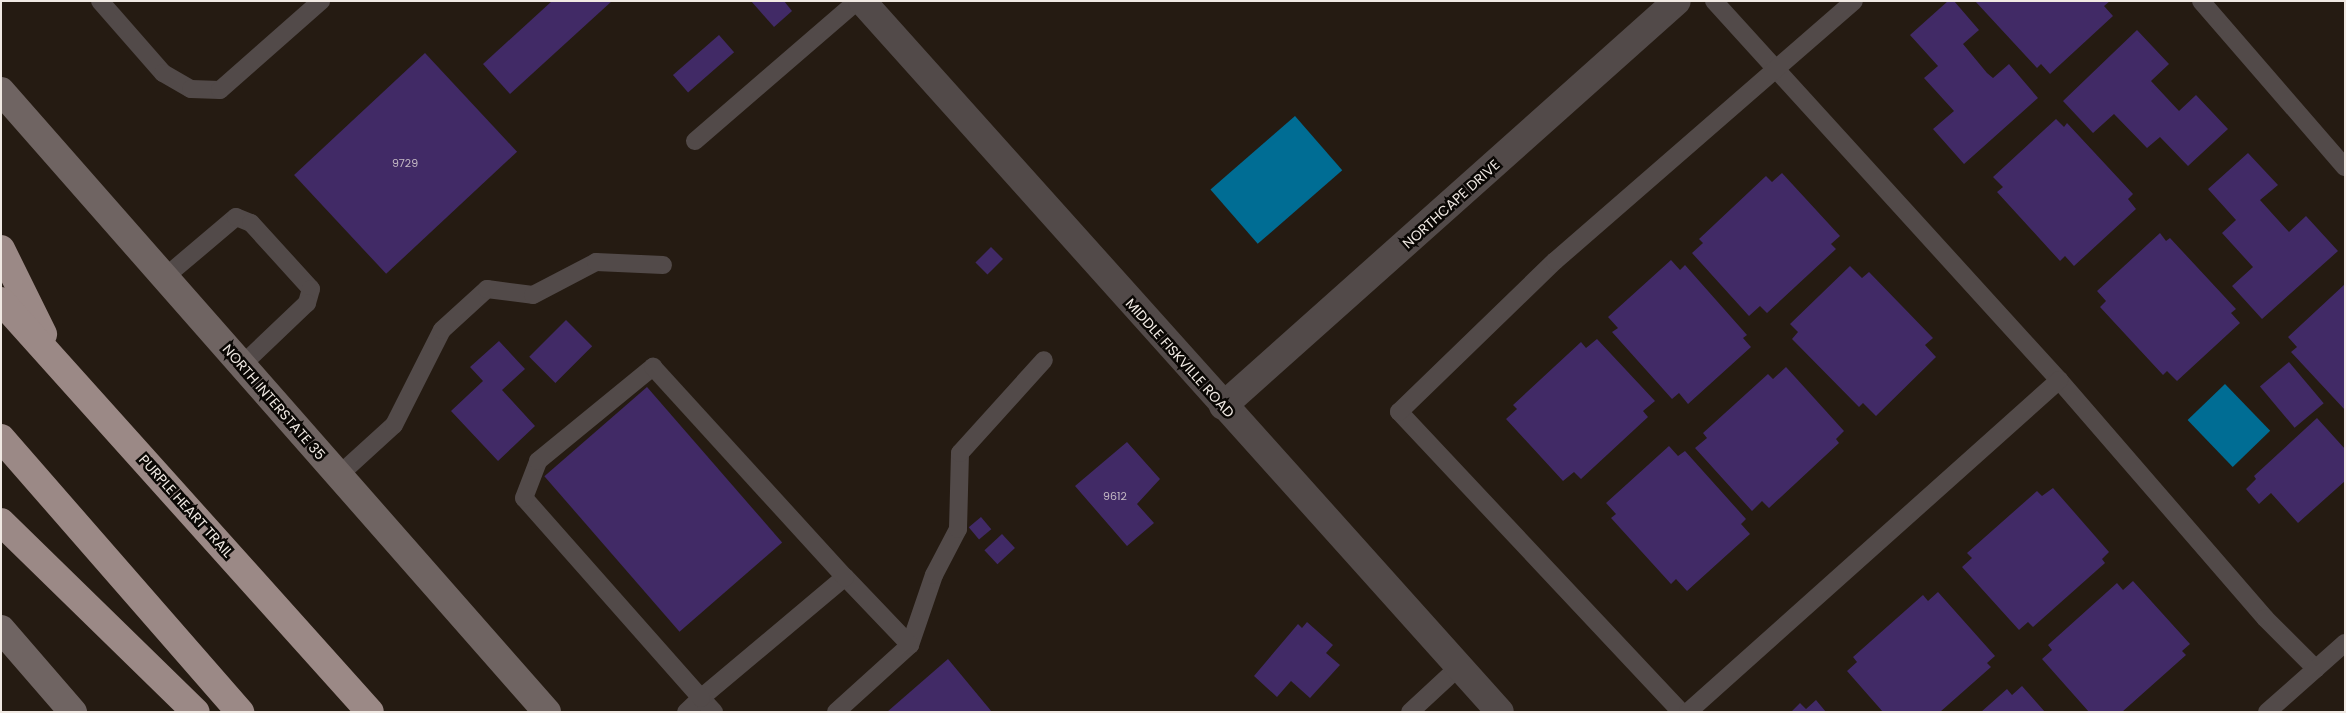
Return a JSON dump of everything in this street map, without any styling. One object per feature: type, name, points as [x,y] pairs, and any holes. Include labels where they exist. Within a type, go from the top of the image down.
[{"type":"highway","points":[[1,249],[54,358]]},
{"type":"highway","name":"PURPLE HEART TRAIL","points":[[1,301],[370,712]]},
{"type":"highway","points":[[1,438],[240,712]]},
{"type":"highway","points":[[1,522],[196,712]]},
{"type":"main road","name":"NORTH INTERSTATE 35","points":[[1,91],[547,712]]},
{"type":"main road","points":[[6,643],[73,712]]},
{"type":"street","name":"MIDDLE FISKVILLE ROAD","points":[[862,1],[1223,406],[1462,665],[1500,712]]},
{"type":"street","name":"NORTHCAPE DRIVE","points":[[1223,406],[1678,1]]},
{"type":"lane","points":[[100,1],[163,73],[191,89],[220,90],[321,1]]},
{"type":"lane","points":[[695,141],[857,1]]},
{"type":"lane","points":[[1714,1],[1776,72],[2059,380],[2265,618],[2316,669]]},
{"type":"lane","points":[[1681,712],[1400,412],[1555,261],[1776,72],[1854,1]]},
{"type":"lane","points":[[2201,1],[2345,166]]},
{"type":"lane","points":[[165,278],[236,217],[251,223],[311,289],[307,303],[242,365]]},
{"type":"lane","points":[[339,475],[394,425],[442,330],[487,289],[533,295],[596,262],[662,265]]},
{"type":"lane","points":[[836,712],[910,645],[934,574],[958,529],[960,452],[1044,360]]},
{"type":"lane","points":[[714,712],[524,498],[538,461],[652,368],[910,645]]},
{"type":"lane","points":[[1688,712],[2059,380]]},
{"type":"lane","points":[[686,712],[845,577]]},
{"type":"lane","points":[[2268,712],[2345,644]]},
{"type":"lane","points":[[1410,712],[1462,665]]},
{"type":"water","points":[[1295,116],[1342,170],[1258,244],[1210,189]]},
{"type":"water","points":[[2225,384],[2270,431],[2233,467],[2188,420]]},
{"type":"building","points":[[552,1],[612,1],[510,94],[483,64]]},
{"type":"building","points":[[751,1],[784,1],[792,11],[774,27]]},
{"type":"building","points":[[1948,1],[1954,1],[1979,30],[1963,44],[1987,73],[1993,78],[2009,64],[2038,98],[1964,164],[1933,129],[1954,111],[1924,78],[1938,66],[1910,35]]},
{"type":"building","points":[[1975,1],[2110,1],[2104,6],[2113,16],[2050,74],[2041,64],[2037,68]]},
{"type":"building","points":[[2137,30],[2169,64],[2151,81],[2179,111],[2196,95],[2228,129],[2188,166],[2160,137],[2147,148],[2114,114],[2093,133],[2063,101]]},
{"type":"building","points":[[719,35],[734,52],[688,92],[673,75]]},
{"type":"building","points":[[425,53],[517,152],[386,274],[294,175]]},
{"type":"building","points":[[2056,119],[2064,127],[2067,123],[2133,194],[2128,199],[2136,209],[2074,266],[2065,256],[2060,261],[1997,192],[2003,187],[1993,177]]},
{"type":"building","points":[[2248,153],[2278,185],[2260,200],[2289,232],[2306,216],[2338,251],[2262,319],[2232,286],[2253,267],[2222,233],[2236,220],[2208,189]]},
{"type":"building","points":[[1782,173],[1840,236],[1831,244],[1836,249],[1767,313],[1760,306],[1749,316],[1692,253],[1703,243],[1699,239],[1766,176],[1772,182]]},
{"type":"building","points":[[2160,233],[2166,241],[2170,238],[2236,309],[2231,313],[2240,323],[2177,381],[2167,371],[2163,375],[2100,307],[2106,301],[2097,291]]},
{"type":"building","points":[[991,247],[1003,259],[987,275],[975,263]]},
{"type":"building","points":[[1671,260],[1680,270],[1685,265],[1747,335],[1743,338],[1751,347],[1688,404],[1679,393],[1672,399],[1612,332],[1618,328],[1608,317]]},
{"type":"building","points":[[1850,266],[1862,278],[1869,272],[1933,338],[1925,345],[1936,357],[1876,416],[1863,403],[1859,407],[1792,339],[1798,332],[1790,324]]},
{"type":"building","points":[[2345,284],[2345,410],[2291,352],[2297,347],[2288,337]]},
{"type":"building","points":[[566,320],[592,346],[555,383],[529,357]]},
{"type":"building","points":[[1597,339],[1655,401],[1643,411],[1648,417],[1581,479],[1574,472],[1563,481],[1506,419],[1517,409],[1513,405],[1581,342],[1586,348]]},
{"type":"building","points":[[499,341],[525,369],[502,390],[535,426],[498,461],[451,411],[483,381],[470,367]]},
{"type":"building","points":[[2289,362],[2324,403],[2295,428],[2260,386]]},
{"type":"building","points":[[1786,367],[1844,431],[1836,439],[1839,443],[1769,508],[1762,501],[1752,511],[1695,448],[1707,438],[1703,433],[1768,374],[1773,379]]},
{"type":"building","points":[[647,387],[782,542],[680,632],[544,476]]},
{"type":"building","points":[[2317,418],[2345,449],[2345,481],[2298,523],[2271,493],[2259,504],[2246,489],[2256,479],[2254,476]]},
{"type":"building","points":[[1127,442],[1160,479],[1137,504],[1154,523],[1127,546],[1075,486]]},
{"type":"building","points":[[1669,446],[1678,456],[1685,451],[1746,519],[1741,524],[1750,534],[1687,591],[1676,579],[1671,584],[1611,518],[1616,514],[1606,503]]},
{"type":"building","points":[[2053,488],[2109,552],[2102,559],[2105,563],[2033,627],[2028,622],[2019,630],[1962,567],[1972,558],[1967,553],[2037,491],[2042,496]]},
{"type":"building","points":[[981,517],[991,529],[979,540],[969,527]]},
{"type":"building","points":[[1002,534],[1015,548],[997,564],[984,550]]},
{"type":"building","points":[[2133,581],[2190,644],[2182,651],[2186,655],[2122,712],[2089,712],[2042,659],[2052,650],[2048,645],[2117,583],[2123,590]]},
{"type":"building","points":[[1938,592],[1995,656],[1987,663],[1991,667],[1940,712],[1883,712],[1847,671],[1857,662],[1853,657],[1923,595],[1928,601]]},
{"type":"building","points":[[1307,622],[1333,645],[1326,653],[1340,665],[1310,698],[1291,681],[1277,697],[1254,676],[1298,624],[1302,628]]},
{"type":"building","points":[[948,659],[992,712],[887,712]]},
{"type":"building","points":[[2022,686],[2045,712],[1981,712],[2007,689],[2012,695]]},
{"type":"building","points":[[1816,700],[1826,712],[1791,712],[1800,703],[1806,709]]}]
